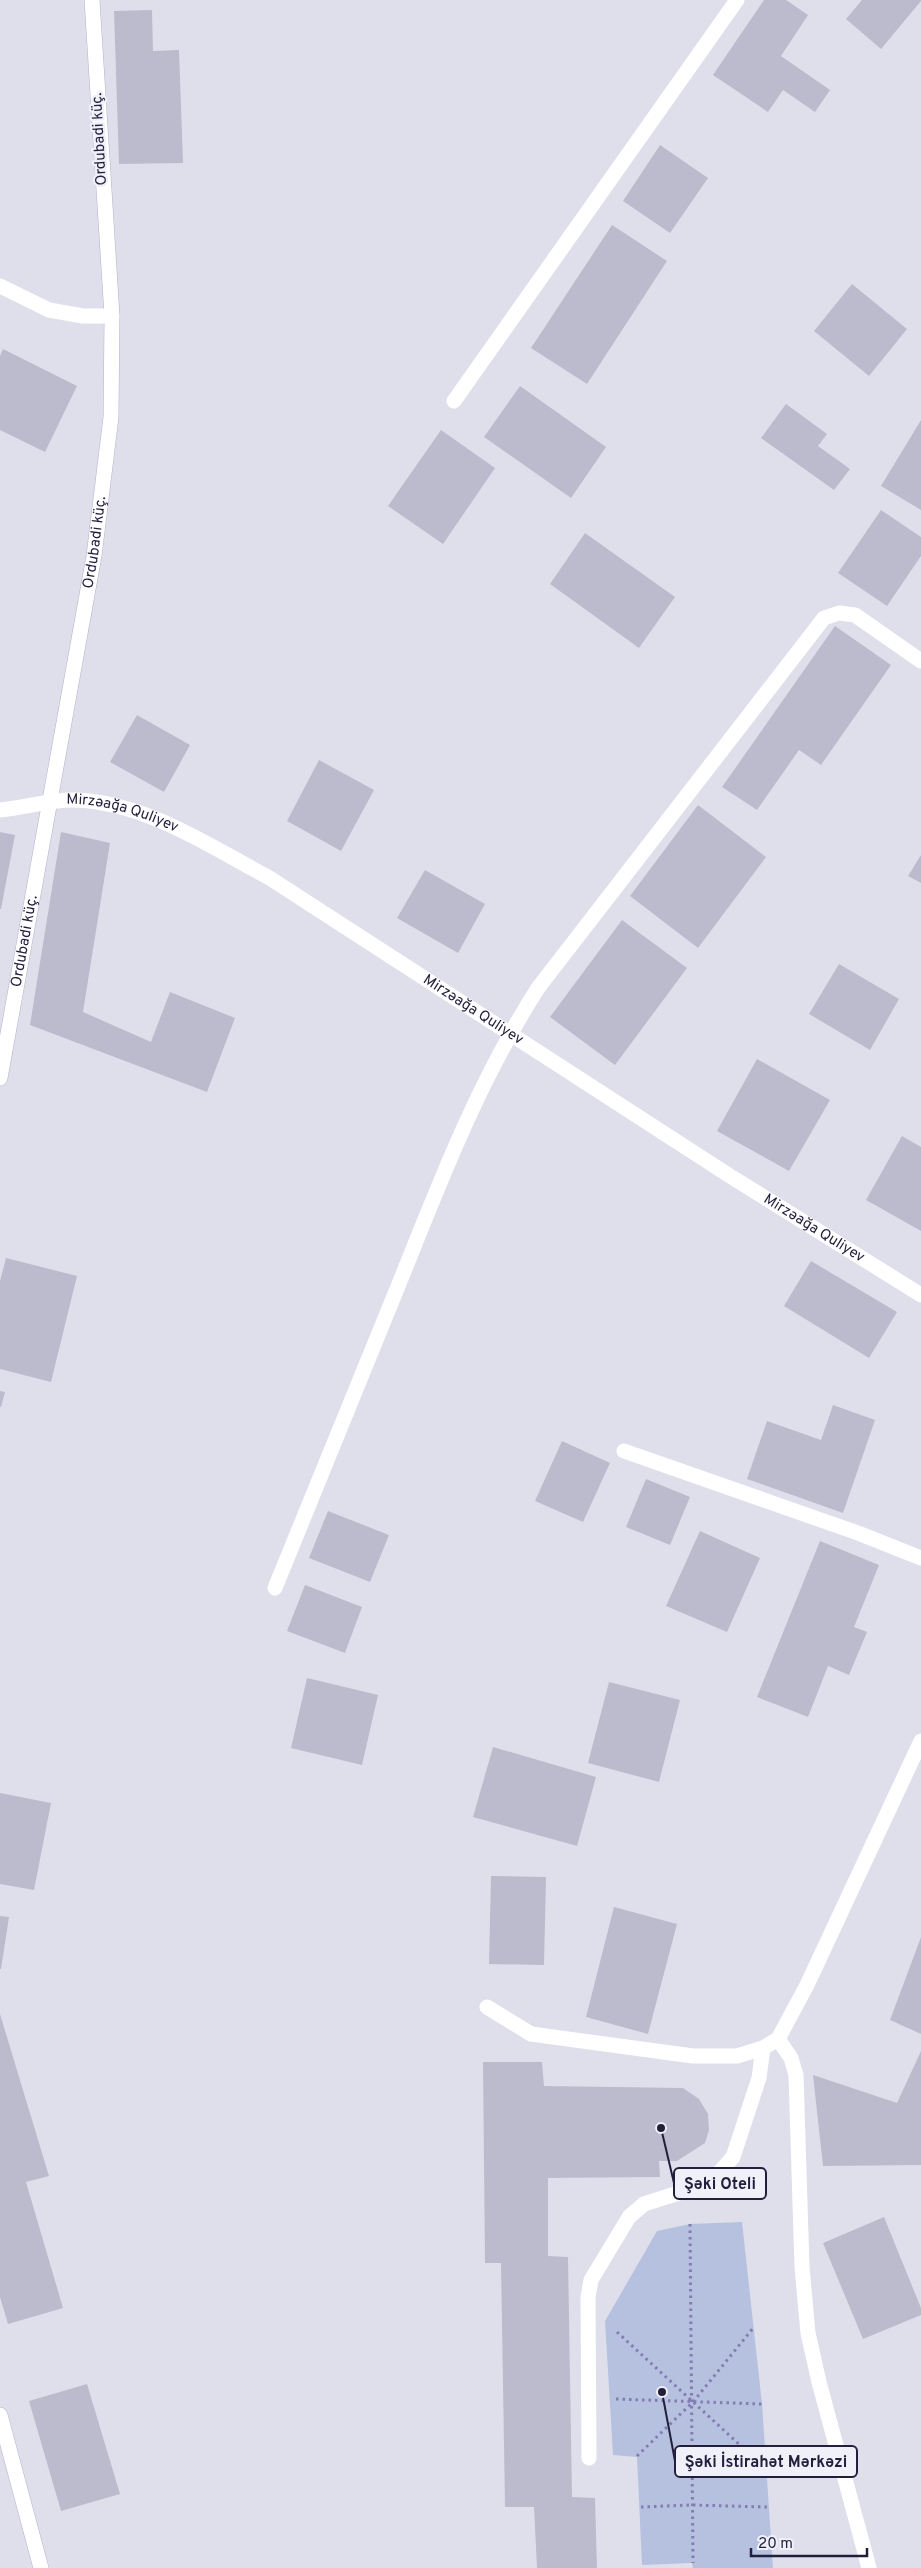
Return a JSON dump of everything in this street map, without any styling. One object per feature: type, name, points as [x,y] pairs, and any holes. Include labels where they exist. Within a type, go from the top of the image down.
[{"type":"street","name":"Ordubadi küç.","points":[[0,1078],[94,556],[111,417],[112,316],[92,0]]},
{"type":"street","points":[[454,401],[737,0]]},
{"type":"street","points":[[0,286],[49,310],[83,316],[112,316]]},
{"type":"street","points":[[274,1588],[445,1170],[478,1095],[510,1032],[544,980],[824,618],[839,613],[855,615],[921,661]]},
{"type":"street","name":"Mirzəağa Quliyev","points":[[0,810],[74,800],[118,805],[156,820],[268,877],[730,1176],[921,1295]]},
{"type":"street","points":[[624,1451],[858,1533],[921,1558]]},
{"type":"street","points":[[487,2007],[531,2034],[693,2056],[737,2056],[763,2048],[778,2039],[807,1985],[921,1741]]},
{"type":"street","points":[[778,2039],[791,2058],[796,2075],[802,2267],[808,2333],[819,2382],[869,2568]]},
{"type":"street","points":[[589,2458],[588,2297],[591,2280],[629,2217],[644,2204],[710,2183],[733,2157],[759,2078],[763,2048]]},
{"type":"street","points":[[0,2415],[42,2568]]},
{"type":"path","points":[[690,2224],[693,2563]]},
{"type":"path","points":[[637,2456],[693,2402],[754,2327]]},
{"type":"path","points":[[612,2328],[766,2469]]},
{"type":"path","points":[[610,2399],[762,2404]]},
{"type":"path","points":[[641,2508],[691,2505],[768,2507]]},
{"type":"shaded area","points":[[742,2222],[762,2404],[773,2568],[693,2568],[692,2563],[642,2565],[637,2457],[613,2455],[605,2321],[657,2231],[690,2224]]},
{"type":"building","points":[[764,0],[786,0],[808,15],[781,56],[830,90],[815,112],[783,90],[768,112],[713,75]]},
{"type":"building","points":[[862,0],[921,1],[881,49],[846,19]]},
{"type":"building","points":[[152,10],[153,51],[179,50],[183,163],[119,164],[114,11]]},
{"type":"building","points":[[660,145],[708,178],[670,233],[623,201]]},
{"type":"building","points":[[612,225],[667,261],[587,384],[531,348]]},
{"type":"building","points":[[852,284],[907,329],[869,376],[814,331]]},
{"type":"building","points":[[3,349],[77,386],[45,452],[0,430],[0,356]]},
{"type":"building","points":[[520,386],[606,447],[571,498],[484,437]]},
{"type":"building","points":[[786,404],[827,434],[818,446],[850,469],[834,490],[761,438]]},
{"type":"building","points":[[921,420],[921,510],[881,486]]},
{"type":"building","points":[[441,430],[495,468],[443,544],[388,506]]},
{"type":"building","points":[[881,510],[921,537],[921,556],[887,606],[838,573]]},
{"type":"building","points":[[585,533],[675,597],[639,648],[550,584]]},
{"type":"building","points":[[835,626],[891,665],[821,765],[799,750],[757,810],[722,787]]},
{"type":"building","points":[[137,715],[190,745],[164,792],[110,762]]},
{"type":"building","points":[[319,760],[374,790],[341,851],[287,821]]},
{"type":"building","points":[[698,805],[766,857],[698,948],[630,896]]},
{"type":"building","points":[[0,832],[15,835],[1,909],[0,909]]},
{"type":"building","points":[[61,832],[110,843],[83,1012],[151,1042],[170,992],[235,1018],[207,1092],[30,1025]]},
{"type":"building","points":[[921,855],[921,883],[908,876]]},
{"type":"building","points":[[425,870],[485,904],[458,953],[397,918]]},
{"type":"building","points":[[622,920],[687,968],[615,1065],[550,1017]]},
{"type":"building","points":[[839,964],[899,999],[870,1050],[809,1014]]},
{"type":"building","points":[[757,1059],[830,1100],[789,1171],[717,1131]]},
{"type":"building","points":[[902,1136],[921,1147],[921,1231],[866,1200]]},
{"type":"building","points":[[6,1258],[77,1276],[51,1382],[0,1369],[0,1281]]},
{"type":"building","points":[[811,1261],[897,1312],[869,1358],[784,1306]]},
{"type":"building","points":[[0,1391],[5,1392],[1,1407],[0,1407]]},
{"type":"building","points":[[833,1405],[875,1420],[843,1513],[747,1479],[767,1421],[821,1440]]},
{"type":"building","points":[[562,1441],[610,1463],[583,1522],[535,1501]]},
{"type":"building","points":[[646,1479],[690,1497],[670,1545],[626,1527]]},
{"type":"building","points":[[328,1511],[389,1535],[370,1582],[309,1558]]},
{"type":"building","points":[[700,1531],[760,1558],[727,1632],[666,1606]]},
{"type":"building","points":[[820,1541],[879,1565],[854,1627],[867,1632],[849,1675],[828,1666],[808,1717],[757,1697]]},
{"type":"building","points":[[305,1585],[362,1607],[345,1653],[287,1631]]},
{"type":"building","points":[[307,1678],[378,1695],[362,1765],[291,1748]]},
{"type":"building","points":[[609,1682],[680,1700],[659,1782],[588,1763]]},
{"type":"building","points":[[493,1747],[596,1777],[577,1846],[473,1817]]},
{"type":"building","points":[[0,1793],[51,1803],[34,1890],[0,1884]]},
{"type":"building","points":[[491,1876],[546,1877],[544,1965],[489,1964]]},
{"type":"building","points":[[614,1907],[677,1924],[648,2034],[586,2017]]},
{"type":"building","points":[[0,1916],[9,1917],[1,1969],[0,1969]]},
{"type":"building","points":[[921,1937],[921,2034],[890,2020]]},
{"type":"building","points":[[0,2014],[49,2176],[26,2182],[63,2308],[8,2324],[0,2297]]},
{"type":"building","points":[[921,2051],[921,2165],[823,2166],[813,2075],[897,2103]]},
{"type":"building","points":[[483,2062],[542,2062],[544,2086],[683,2088],[699,2099],[708,2114],[709,2130],[705,2143],[677,2161],[659,2161],[660,2177],[548,2178],[548,2256],[568,2257],[572,2497],[595,2498],[597,2568],[537,2568],[534,2507],[505,2507],[501,2263],[485,2263]]},
{"type":"building","points":[[884,2217],[921,2308],[921,2315],[863,2339],[823,2243]]},
{"type":"building","points":[[87,2384],[120,2494],[61,2511],[29,2401]]},
{"type":"place","name":"Şəki Oteli","points":[[661,2128]]},
{"type":"place","name":"Şəki İstirahət Mərkəzi","points":[[662,2392]]}]
